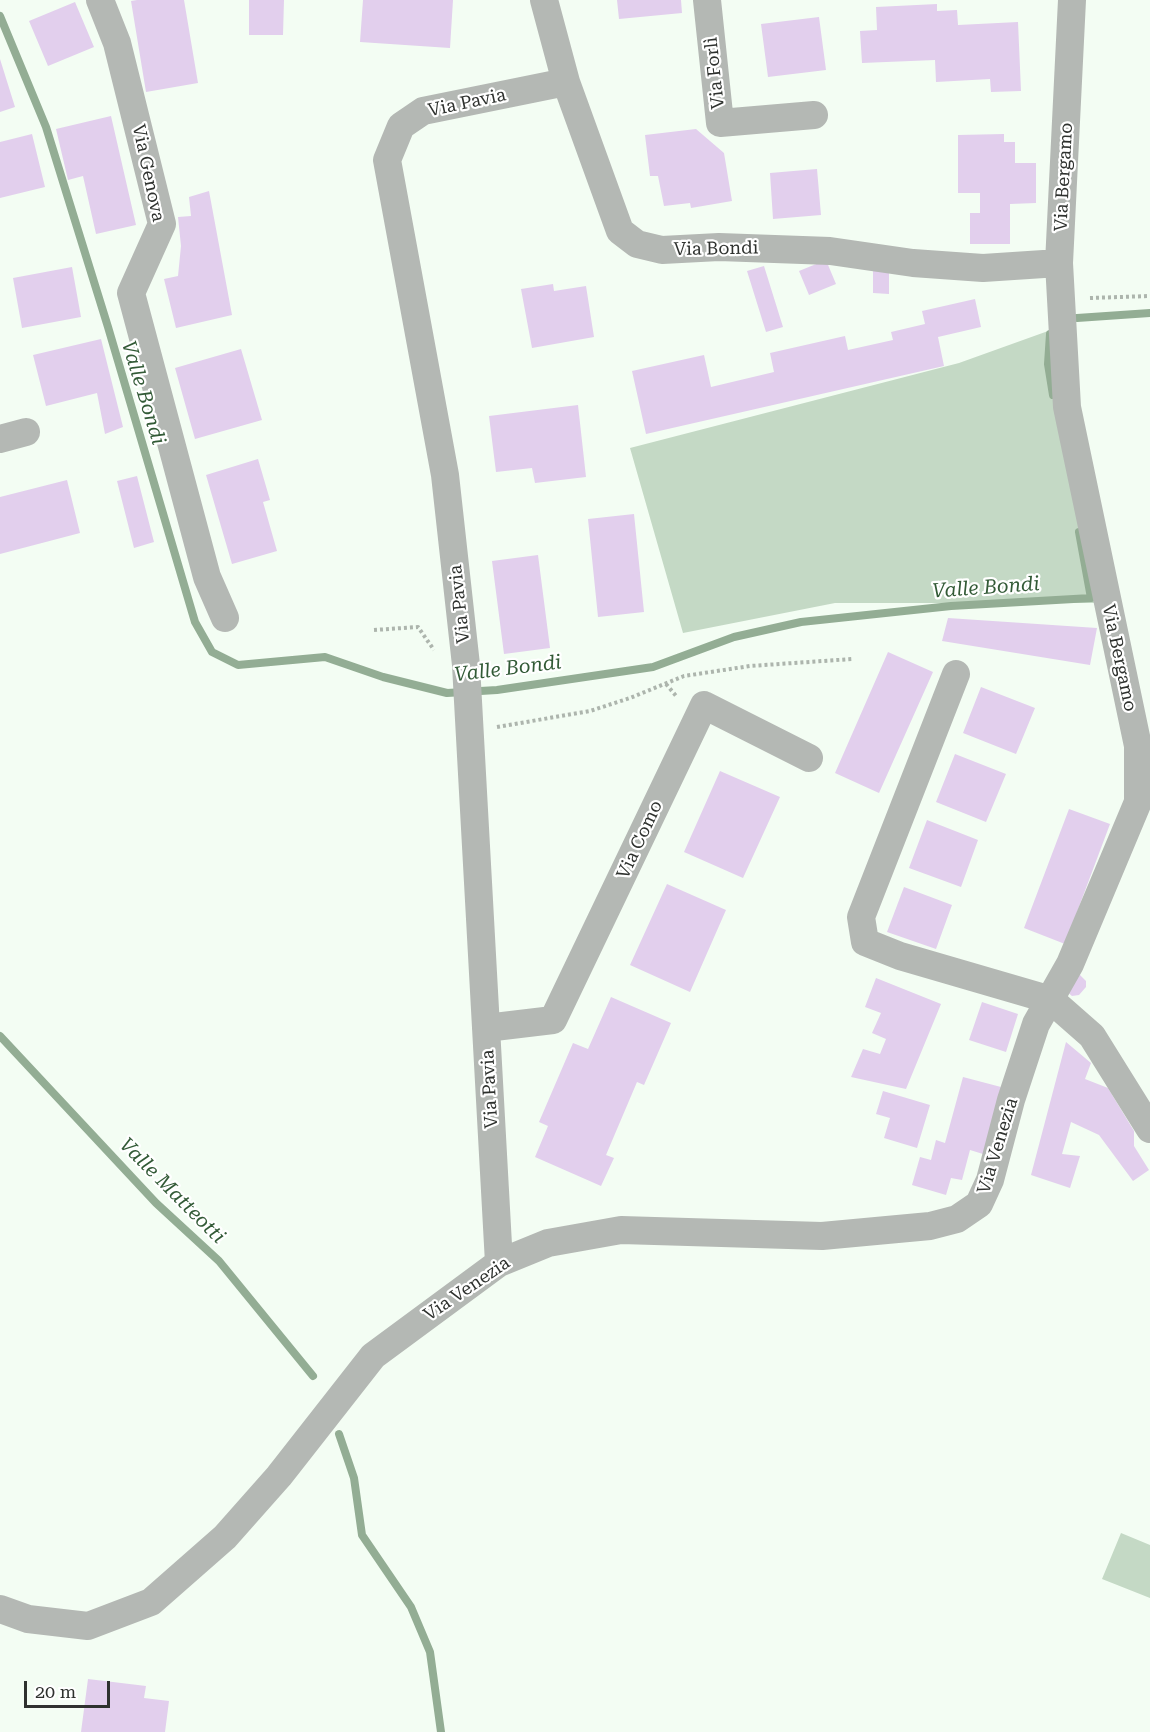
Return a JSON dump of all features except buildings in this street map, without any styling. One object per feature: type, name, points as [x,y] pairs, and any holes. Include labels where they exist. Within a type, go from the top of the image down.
[{"type":"street","name":"Via Genova","points":[[100,0],[117,43],[162,224],[131,293],[207,577],[225,618]]},
{"type":"street","name":"Via Bondi","points":[[544,0],[566,82],[620,231],[637,244],[662,250],[719,247],[830,251],[914,263],[984,268],[1059,263]]},
{"type":"street","name":"Via Forlì","points":[[707,0],[720,123],[814,115]]},
{"type":"street","name":"Via Bergamo","points":[[1051,1000],[1070,964],[1138,802],[1138,746],[1067,407],[1059,263],[1072,0]]},
{"type":"street","name":"Via Pavia","points":[[499,1263],[466,665],[446,475],[387,160],[401,126],[423,111],[566,82]]},
{"type":"street","points":[[956,674],[861,917],[865,942],[900,956],[1051,1000],[1092,1036],[1150,1130]]},
{"type":"street","name":"Via Como","points":[[486,1028],[553,1020],[704,705],[809,758]]},
{"type":"street","name":"Via Venezia","points":[[0,1609],[28,1619],[88,1626],[151,1602],[225,1536],[279,1476],[373,1356],[499,1263],[548,1243],[621,1230],[822,1236],[930,1226],[957,1220],[979,1204],[990,1180],[1011,1100],[1036,1024],[1051,1000]]},
{"type":"path","points":[[1062,300],[1150,296]]},
{"type":"path","points":[[374,630],[418,627],[430,642],[443,668],[466,665]]},
{"type":"path","points":[[469,721],[590,711],[684,676],[750,666],[852,659]]},
{"type":"green space","points":[[1062,326],[1107,603],[835,603],[683,633],[630,448],[959,363]]},
{"type":"green space","points":[[1121,1533],[1150,1545],[1150,1598],[1102,1579]]},
{"type":"waterway","name":"Valle Bondi","points":[[0,16],[46,127],[195,622],[212,652],[238,665],[325,657],[383,677],[447,693],[497,690],[653,667],[734,637],[801,622],[951,606],[1091,598],[1079,532]]},
{"type":"waterway","name":"Valle Bondi","points":[[1077,318],[1150,313]]},
{"type":"waterway","name":"Valle Bondi","points":[[1050,334],[1048,364],[1053,395]]},
{"type":"waterway","name":"Valle Matteotti","points":[[0,1036],[156,1203],[219,1261],[313,1376]]},
{"type":"waterway","name":"Valle Matteotti","points":[[339,1434],[354,1478],[362,1535],[411,1607],[430,1652],[441,1732]]}]
